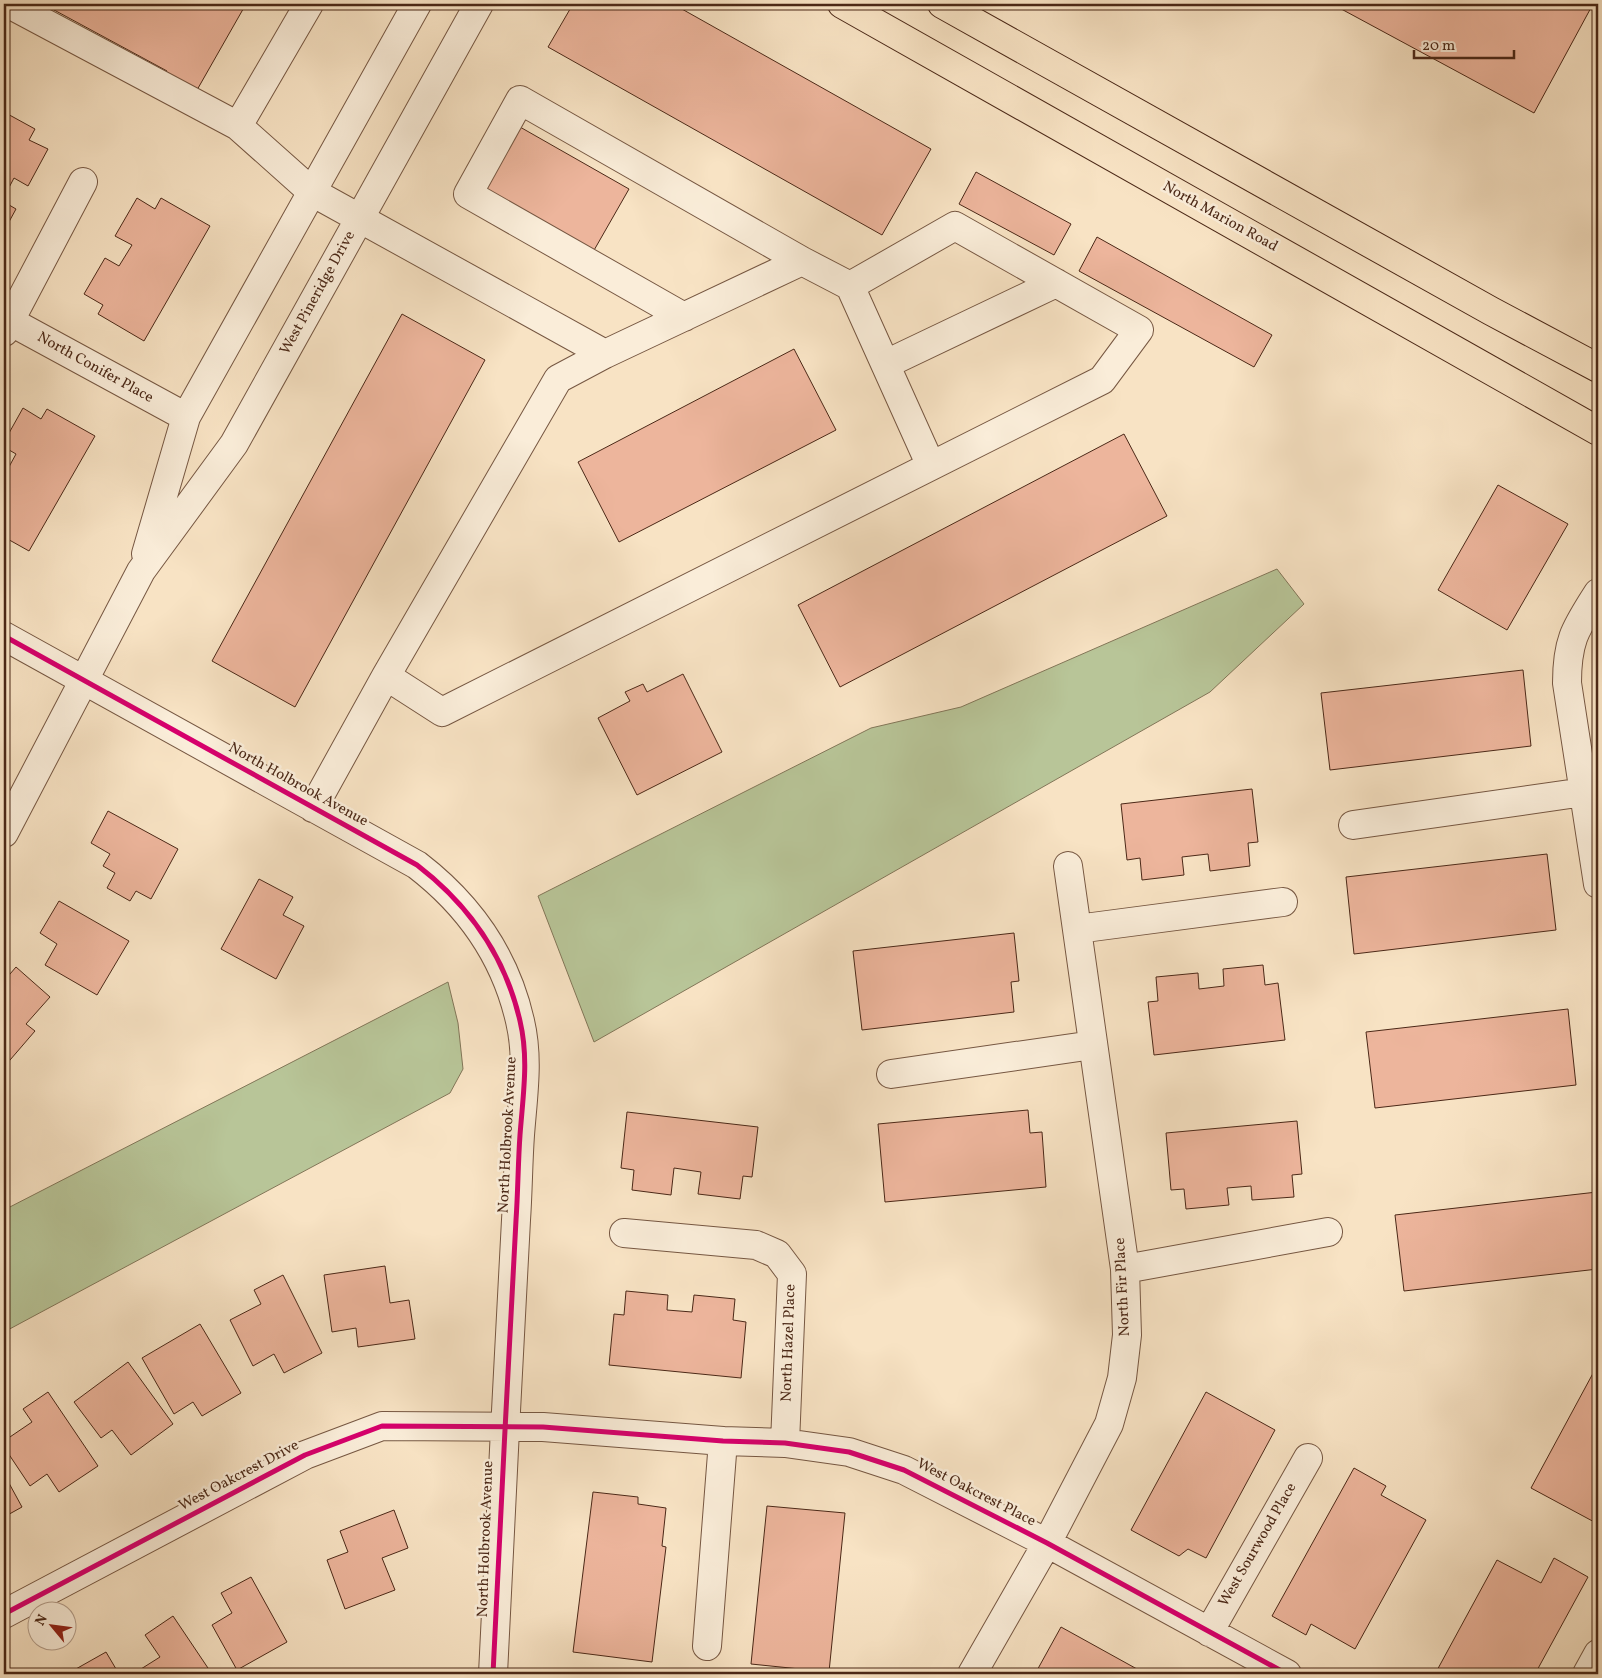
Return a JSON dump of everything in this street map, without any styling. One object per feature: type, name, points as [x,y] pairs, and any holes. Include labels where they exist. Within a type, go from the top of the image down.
[{"type":"main road","name":"North Marion Road","points":[[842,4],[1598,431]]},
{"type":"main road","points":[[942,4],[1491,311],[1598,368]]},
{"type":"street","points":[[9,4],[238,126],[312,192],[605,354]]},
{"type":"street","points":[[238,126],[309,4]]},
{"type":"street","name":"West Pineridge Drive","points":[[141,571],[186,417],[418,4]]},
{"type":"street","name":"West Pineridge Drive","points":[[4,833],[141,571],[234,444],[479,4]]},
{"type":"street","points":[[684,316],[468,194],[520,100],[802,262],[850,286],[931,466]]},
{"type":"street","points":[[6,324],[83,182]]},
{"type":"street","points":[[386,676],[442,712],[1102,380],[1139,330],[955,226],[850,286]]},
{"type":"street","points":[[313,808],[386,676],[558,379],[684,316],[802,262]]},
{"type":"street","points":[[886,364],[1056,283]]},
{"type":"street","name":"North Conifer Place","points":[[6,324],[186,417]]},
{"type":"street","points":[[1598,593],[1573,633],[1567,660],[1567,683],[1598,884]]},
{"type":"street","name":"North Holbrook Avenue","points":[[4,636],[417,865],[438,881],[494,948],[515,1000],[526,1049],[526,1084],[520,1135],[493,1674]]},
{"type":"street","points":[[1353,825],[1584,792]]},
{"type":"street","name":"North Fir Place","points":[[972,1674],[1047,1543],[1109,1424],[1122,1378],[1127,1335],[1125,1269],[1068,866]]},
{"type":"street","points":[[1077,929],[1283,902]]},
{"type":"street","points":[[890,1074],[1093,1045]]},
{"type":"street","points":[[1125,1269],[1328,1232]]},
{"type":"street","name":"North Hazel Place","points":[[624,1233],[756,1244],[777,1254],[786,1263],[792,1274],[785,1443]]},
{"type":"street","name":"West Oakcrest Place","points":[[504,1425],[723,1441],[785,1443],[849,1452],[904,1470],[1047,1543],[1287,1674]]},
{"type":"street","name":"West Oakcrest Drive","points":[[4,1614],[304,1455],[382,1426],[504,1425]]},
{"type":"street","points":[[707,1646],[723,1441]]},
{"type":"street","name":"West Sourwood Place","points":[[1209,1632],[1308,1458]]},
{"type":"street","points":[[1587,1674],[1598,1654]]},
{"type":"green space","points":[[1277,569],[1304,604],[1210,692],[594,1042],[538,896],[871,728],[961,707]]},
{"type":"green space","points":[[448,982],[458,1023],[463,1069],[450,1093],[4,1332],[4,1210]]},
{"type":"building","points":[[43,4],[246,4],[197,90],[162,78],[167,71]]},
{"type":"building","points":[[573,4],[673,4],[931,149],[882,235],[548,47]]},
{"type":"building","points":[[1332,4],[1593,4],[1534,113]]},
{"type":"building","points":[[4,112],[35,129],[29,140],[48,149],[28,186],[14,178],[4,197]]},
{"type":"building","points":[[520,127],[629,189],[593,252],[484,190]]},
{"type":"building","points":[[976,172],[1071,224],[1054,255],[959,204]]},
{"type":"building","points":[[137,198],[155,209],[161,198],[210,226],[144,341],[98,314],[103,305],[84,294],[105,258],[119,266],[132,245],[115,236]]},
{"type":"building","points":[[4,202],[16,209],[4,231]]},
{"type":"building","points":[[1097,237],[1272,335],[1254,367],[1079,271]]},
{"type":"building","points":[[402,314],[485,360],[295,707],[212,661]]},
{"type":"building","points":[[794,349],[836,430],[619,542],[578,462]]},
{"type":"building","points":[[23,408],[41,419],[47,409],[95,436],[29,551],[4,537],[4,476],[16,454],[4,447],[4,442]]},
{"type":"building","points":[[1124,434],[1167,516],[840,687],[798,605]]},
{"type":"building","points":[[1498,485],[1568,524],[1507,630],[1438,590]]},
{"type":"building","points":[[1523,670],[1531,746],[1330,770],[1321,693]]},
{"type":"building","points":[[683,674],[722,752],[637,795],[598,718],[630,701],[625,692],[643,684],[647,692]]},
{"type":"building","points":[[1252,789],[1258,842],[1248,843],[1250,866],[1210,871],[1208,854],[1182,857],[1184,875],[1142,880],[1140,858],[1127,860],[1121,804]]},
{"type":"building","points":[[108,811],[178,849],[151,899],[136,891],[130,901],[107,888],[115,873],[103,866],[110,854],[91,843]]},
{"type":"building","points":[[1547,854],[1556,930],[1354,954],[1346,877]]},
{"type":"building","points":[[259,879],[293,897],[283,915],[304,926],[276,979],[221,949]]},
{"type":"building","points":[[59,901],[129,941],[97,995],[45,965],[57,944],[40,933]]},
{"type":"building","points":[[1014,933],[1019,981],[1011,982],[1014,1012],[862,1030],[853,951]]},
{"type":"building","points":[[1263,965],[1265,985],[1278,983],[1285,1040],[1154,1055],[1148,1002],[1158,1001],[1156,977],[1198,973],[1199,989],[1224,986],[1223,969]]},
{"type":"building","points":[[16,967],[50,997],[26,1024],[35,1031],[4,1067],[4,981]]},
{"type":"building","points":[[1568,1009],[1576,1085],[1375,1108],[1366,1032]]},
{"type":"building","points":[[1028,1110],[1030,1133],[1042,1132],[1046,1187],[885,1202],[878,1124]]},
{"type":"building","points":[[627,1112],[758,1127],[752,1177],[743,1176],[740,1199],[698,1194],[701,1172],[674,1168],[671,1195],[632,1190],[634,1170],[621,1168]]},
{"type":"building","points":[[1297,1121],[1302,1174],[1292,1175],[1294,1197],[1252,1200],[1251,1186],[1227,1188],[1229,1205],[1186,1209],[1184,1189],[1171,1190],[1166,1133]]},
{"type":"building","points":[[1597,1192],[1598,1269],[1404,1291],[1395,1215]]},
{"type":"building","points":[[385,1266],[390,1303],[409,1300],[415,1339],[358,1347],[356,1328],[332,1332],[324,1275]]},
{"type":"building","points":[[283,1275],[322,1353],[284,1373],[274,1354],[253,1366],[230,1320],[261,1304],[254,1290]]},
{"type":"building","points":[[626,1291],[668,1295],[667,1310],[692,1312],[694,1295],[735,1299],[733,1320],[746,1322],[741,1378],[609,1365],[614,1314],[624,1315]]},
{"type":"building","points":[[200,1324],[241,1393],[202,1416],[193,1402],[174,1414],[142,1358]]},
{"type":"building","points":[[128,1362],[173,1424],[131,1455],[112,1430],[101,1438],[74,1402]]},
{"type":"building","points":[[1598,1364],[1598,1524],[1531,1488]]},
{"type":"building","points":[[48,1392],[98,1466],[59,1492],[47,1474],[30,1486],[4,1447],[4,1441],[32,1422],[23,1409]]},
{"type":"building","points":[[1206,1392],[1275,1430],[1206,1558],[1188,1549],[1179,1556],[1131,1530]]},
{"type":"building","points":[[1354,1468],[1386,1486],[1381,1495],[1426,1520],[1355,1649],[1311,1624],[1306,1635],[1272,1616]]},
{"type":"building","points":[[4,1474],[22,1507],[4,1517]]},
{"type":"building","points":[[593,1492],[638,1497],[638,1504],[666,1508],[662,1546],[666,1547],[652,1662],[573,1652]]},
{"type":"building","points":[[767,1506],[845,1513],[829,1672],[751,1664]]},
{"type":"building","points":[[394,1510],[408,1548],[382,1558],[395,1590],[345,1609],[327,1560],[348,1552],[340,1531]]},
{"type":"building","points":[[1554,1558],[1588,1577],[1535,1674],[1435,1674],[1497,1560],[1541,1583]]},
{"type":"building","points":[[251,1577],[287,1642],[237,1670],[212,1625],[232,1613],[221,1593]]},
{"type":"building","points":[[173,1616],[212,1674],[133,1674],[160,1657],[145,1635]]},
{"type":"building","points":[[1061,1627],[1146,1674],[1035,1674]]},
{"type":"building","points":[[106,1652],[119,1674],[67,1674]]},
{"type":"cycle path","points":[[4,636],[417,865],[436,880],[468,915],[495,953],[505,974],[520,1021],[525,1063],[519,1146],[493,1674]]},
{"type":"cycle path","points":[[4,1614],[305,1455],[382,1426],[543,1427],[723,1441],[785,1443],[849,1452],[904,1470],[1047,1543],[1287,1674]]}]
